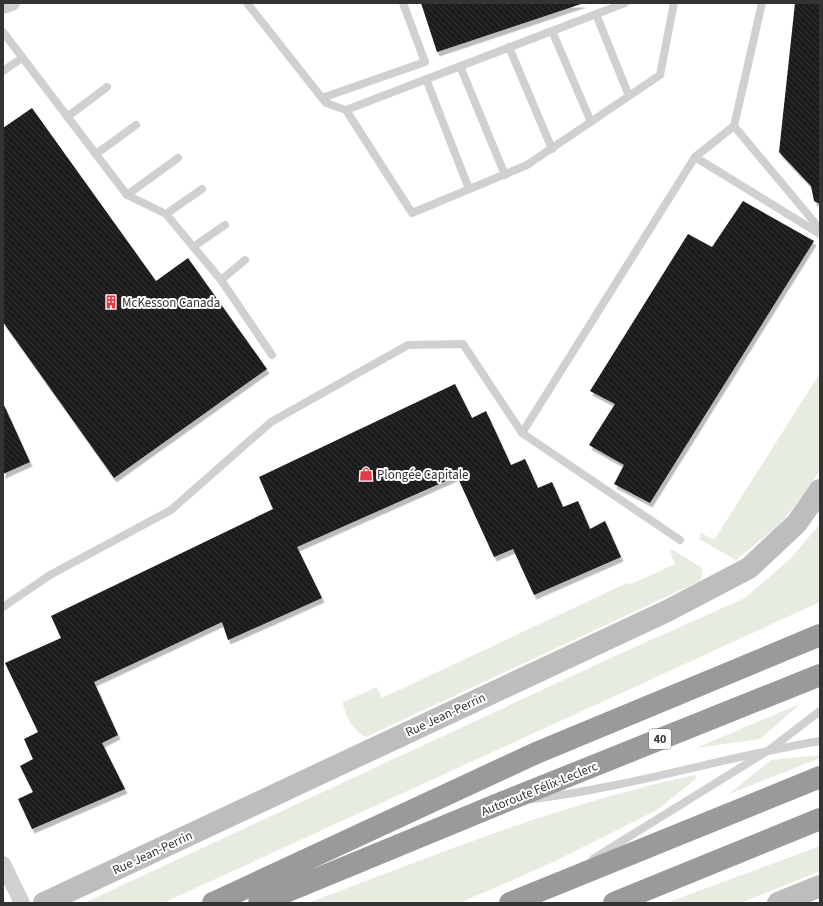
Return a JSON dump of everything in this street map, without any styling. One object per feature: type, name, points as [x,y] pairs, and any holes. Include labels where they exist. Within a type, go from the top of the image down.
[{"type":"highway","points":[[213,903],[559,744],[820,620]]},
{"type":"highway","points":[[559,744],[820,635]]},
{"type":"highway","name":"Autoroute Félix-Leclerc","points":[[259,903],[501,803],[820,675]]},
{"type":"highway","points":[[510,903],[820,777]]},
{"type":"highway","points":[[614,903],[820,818]]},
{"type":"highway","points":[[614,903],[820,832]]},
{"type":"street","points":[[3,6],[12,3]]},
{"type":"street","name":"Rue Jean-Perrin","points":[[44,903],[667,610],[749,568],[797,523],[820,490]]},
{"type":"street","points":[[3,864],[22,903]]},
{"type":"street","points":[[778,903],[819,890]]},
{"type":"lane","points":[[247,3],[326,103],[346,110],[412,213],[527,165],[660,75],[674,3]]},
{"type":"lane","points":[[322,98],[425,62],[403,3]]},
{"type":"lane","points":[[346,110],[625,3]]},
{"type":"lane","points":[[522,432],[695,157],[734,126],[762,3]]},
{"type":"lane","points":[[596,14],[629,96]]},
{"type":"lane","points":[[552,31],[591,122]]},
{"type":"lane","points":[[3,32],[127,194],[166,214],[220,280],[272,355]]},
{"type":"lane","points":[[510,47],[552,149]]},
{"type":"lane","points":[[3,71],[22,58]]},
{"type":"lane","points":[[460,66],[504,174]]},
{"type":"lane","points":[[426,79],[469,189]]},
{"type":"lane","points":[[68,117],[107,87]]},
{"type":"lane","points":[[96,154],[136,125]]},
{"type":"lane","points":[[734,126],[820,229]]},
{"type":"lane","points":[[695,157],[820,234]]},
{"type":"lane","points":[[127,194],[178,158]]},
{"type":"lane","points":[[166,214],[202,189]]},
{"type":"lane","points":[[193,247],[225,225]]},
{"type":"lane","points":[[220,280],[245,260]]},
{"type":"lane","points":[[3,607],[50,575],[171,510],[271,422],[408,345],[463,344],[522,432],[680,540]]},
{"type":"lane","points":[[550,886],[770,750],[820,711]]},
{"type":"lane","points":[[501,803],[568,795],[770,750],[820,741]]},
{"type":"shaded area","points":[[820,373],[820,469],[811,485],[786,517],[774,529],[736,560],[699,539],[701,533],[714,540]]},
{"type":"shaded area","points":[[820,524],[820,602],[163,903],[84,903],[628,650],[745,598],[791,558]]},
{"type":"shaded area","points":[[673,550],[702,568],[702,576],[700,581],[366,737],[357,731],[350,722],[345,712],[343,702],[377,687],[382,698],[627,583],[631,584],[675,564],[670,551]]},
{"type":"shaded area","points":[[800,704],[760,739],[696,748]]},
{"type":"shaded area","points":[[820,755],[820,758],[729,794],[771,760]]},
{"type":"shaded area","points":[[695,775],[697,778],[657,810],[551,863],[460,903],[308,903],[451,849],[548,815],[596,800]]},
{"type":"shaded area","points":[[820,846],[820,871],[740,903],[666,903]]},
{"type":"building","points":[[421,3],[584,3],[437,52]]},
{"type":"building","points":[[795,3],[820,3],[820,204],[814,201],[811,186],[779,152]]},
{"type":"building","name":"McKesson Canada","points":[[32,108],[156,281],[188,258],[267,369],[114,478],[3,322],[3,128]]},
{"type":"building","points":[[743,201],[814,241],[650,503],[614,484],[624,465],[589,445],[615,404],[590,391],[688,234],[712,247]]},
{"type":"building","points":[[455,384],[472,418],[486,411],[511,465],[525,459],[538,488],[552,482],[563,507],[578,501],[590,529],[605,521],[621,557],[534,595],[513,549],[494,557],[457,476],[297,547],[322,598],[228,640],[222,622],[94,682],[118,735],[102,743],[125,789],[32,829],[18,799],[33,792],[20,766],[33,759],[24,739],[38,732],[5,663],[61,638],[51,616],[273,509],[259,477]]},
{"type":"building","points":[[3,403],[30,462],[3,474]]},
{"type":"place","name":"McKesson Canada","points":[[111,302]]},
{"type":"place","name":"Plongée Capitale","points":[[366,474]]}]
